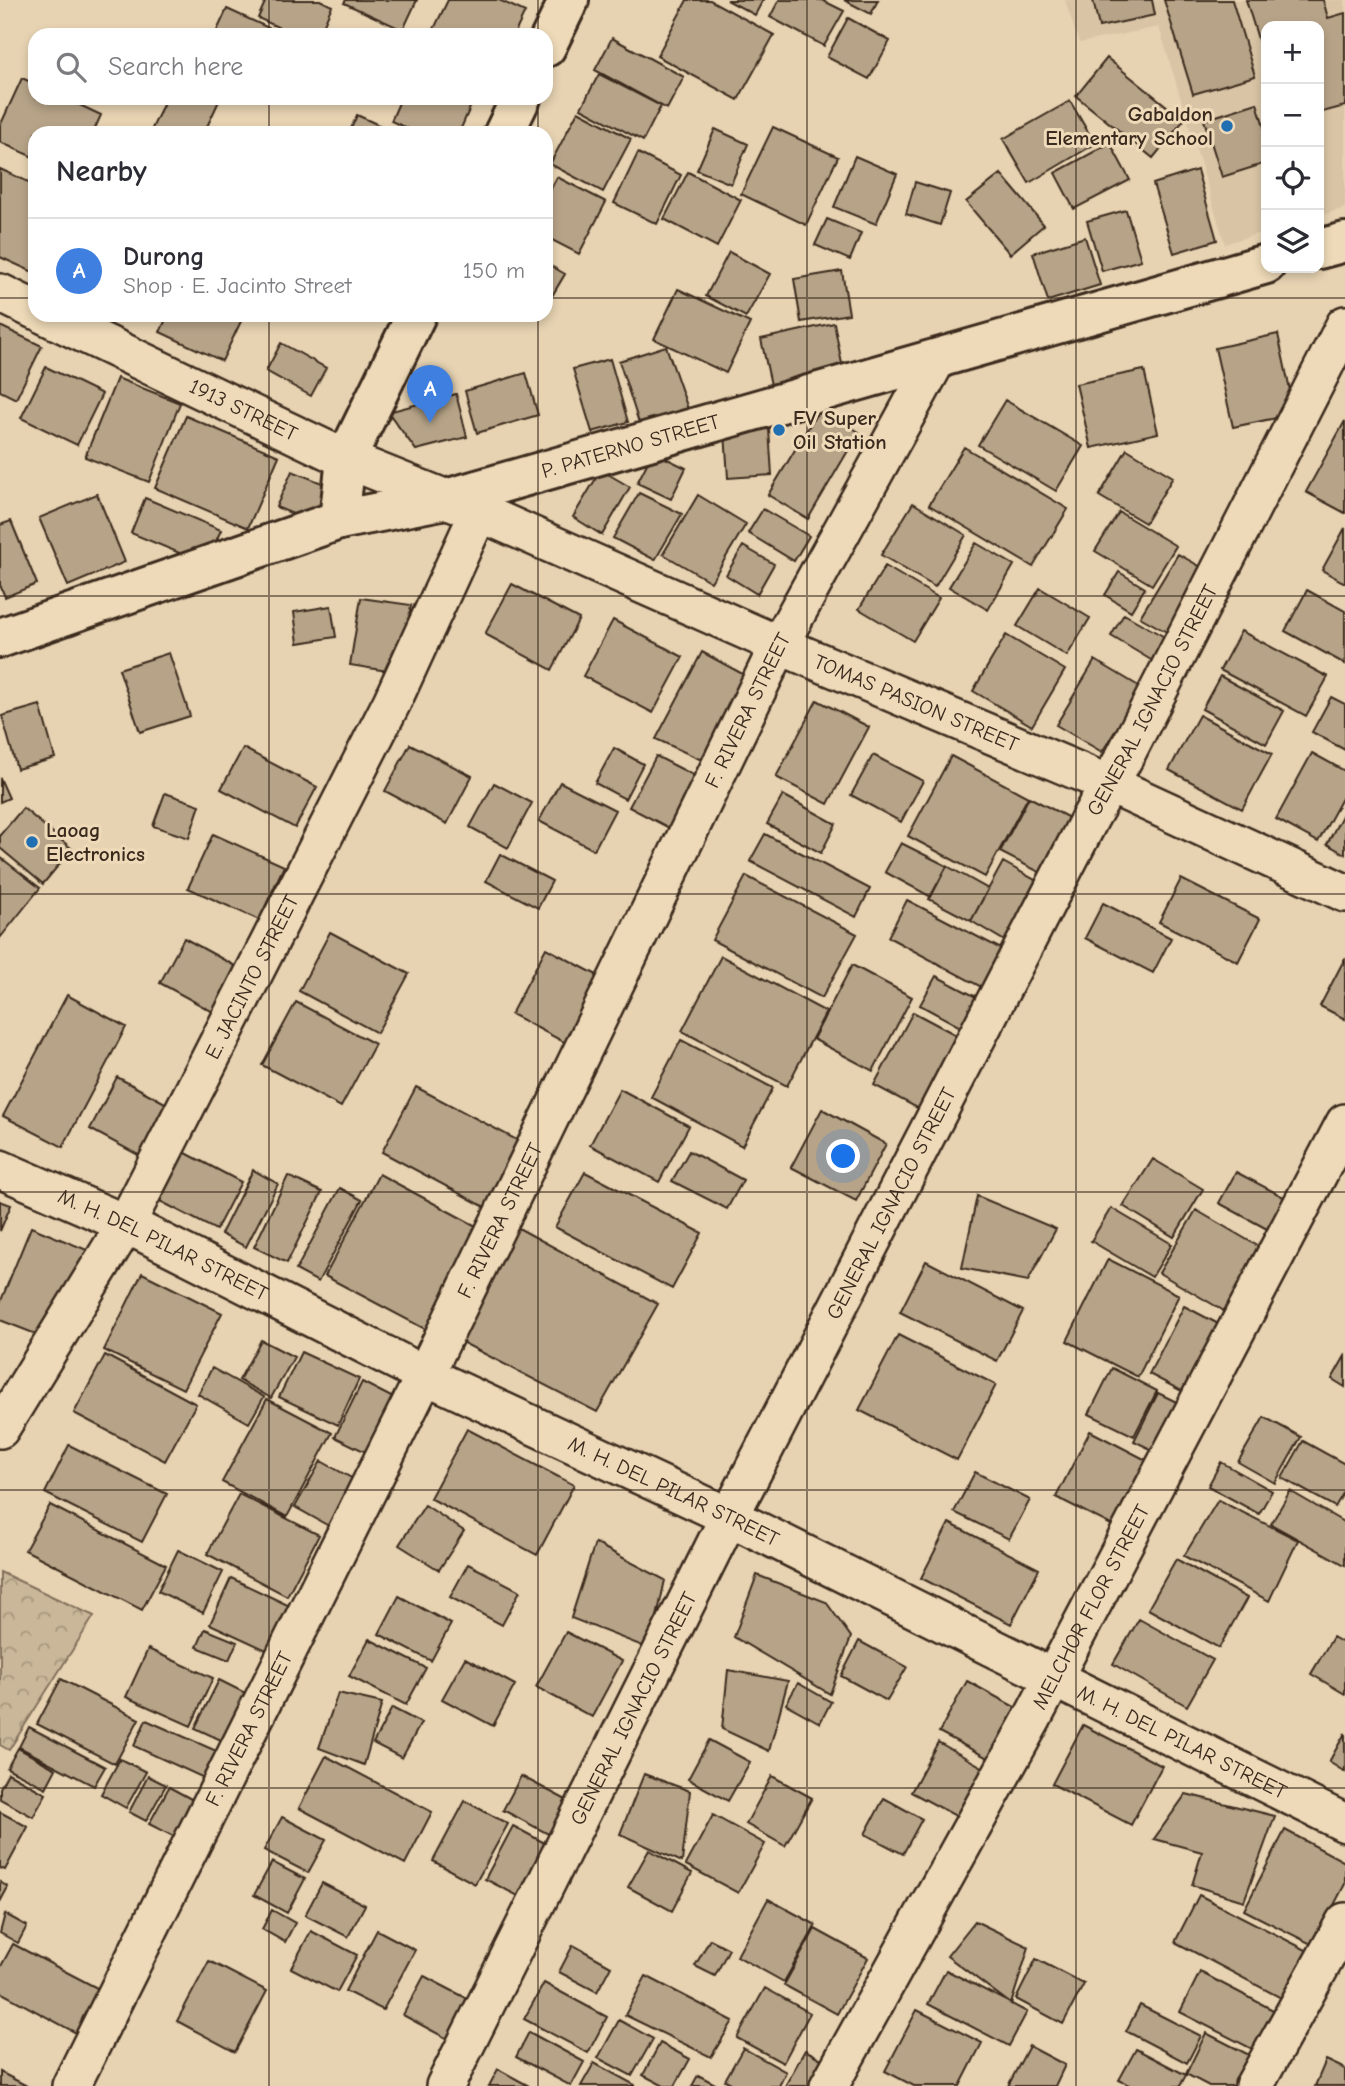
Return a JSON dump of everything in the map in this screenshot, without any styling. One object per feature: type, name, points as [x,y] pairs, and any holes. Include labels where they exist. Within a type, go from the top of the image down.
[{"type":"main road","points":[[553,33],[569,0]]},
{"type":"main road","points":[[507,126],[518,105]]},
{"type":"main road","points":[[1324,248],[1345,242]]},
{"type":"main road","name":"P. PATERNO STREET","points":[[0,638],[339,520],[463,505],[937,359],[1261,265]]},
{"type":"main road","points":[[339,520],[346,459],[413,322]]},
{"type":"street","points":[[0,293],[28,307]]},
{"type":"street","name":"1913 STREET","points":[[60,322],[346,459],[463,505]]},
{"type":"street","name":"GENERAL IGNACIO STREET","points":[[445,2086],[730,1517],[1090,818],[1111,785],[1345,325]]},
{"type":"street","name":"F. RIVERA STREET","points":[[71,2086],[425,1375],[779,646],[937,359]]},
{"type":"street","name":"TOMAS PASION STREET","points":[[463,505],[779,646],[1111,785],[1345,893]]},
{"type":"street","name":"E. JACINTO STREET","points":[[0,1429],[126,1224],[393,702],[463,505]]},
{"type":"street","name":"MELCHOR FLOR STREET","points":[[829,2086],[1053,1678],[1345,1123]]},
{"type":"street","name":"M. H. DEL PILAR STREET","points":[[0,1169],[126,1224],[425,1375],[730,1517],[1345,1823]]},
{"type":"street","points":[[1254,2086],[1345,1922]]},
{"type":"shaded area","name":"Gabaldon Elementary School","points":[[1065,0],[1345,0],[1345,208],[1324,214],[1324,21],[1261,21],[1261,233],[1225,244],[1159,27],[1079,43]]},
{"type":"green space","points":[[0,1572],[94,1616],[9,1750],[0,1745]]},
{"type":"building","points":[[266,0],[320,0],[332,6],[322,28],[280,28],[258,18]]},
{"type":"building","points":[[346,0],[417,0],[404,28],[344,3]]},
{"type":"building","points":[[448,0],[499,0],[525,12],[517,28],[434,28]]},
{"type":"building","points":[[687,0],[710,0],[774,35],[738,100],[657,56]]},
{"type":"building","points":[[727,0],[763,0],[755,15]]},
{"type":"building","points":[[779,0],[822,0],[844,11],[824,46],[770,17]]},
{"type":"building","points":[[844,0],[878,0],[871,14]]},
{"type":"building","points":[[1093,0],[1152,0],[1155,15],[1099,27]]},
{"type":"building","points":[[1164,0],[1232,0],[1255,76],[1193,94]]},
{"type":"building","points":[[1246,0],[1323,0],[1328,18],[1345,13],[1345,106],[1324,112],[1324,21],[1261,21],[1261,49]]},
{"type":"building","points":[[227,9],[269,28],[218,28]]},
{"type":"building","points":[[848,18],[890,41],[869,79],[827,57]]},
{"type":"building","points":[[612,38],[684,77],[667,109],[595,70]]},
{"type":"building","points":[[1107,58],[1184,120],[1153,158],[1076,96]]},
{"type":"building","points":[[599,74],[661,106],[643,141],[581,108]]},
{"type":"building","points":[[22,78],[28,81],[28,105],[80,105],[101,115],[96,126],[28,126],[28,155],[0,142],[0,126]]},
{"type":"building","points":[[1070,101],[1095,144],[1029,183],[1003,139]]},
{"type":"building","points":[[1257,103],[1261,116],[1261,165],[1222,177],[1204,120]]},
{"type":"building","points":[[163,105],[217,105],[207,126],[153,126]]},
{"type":"building","points":[[398,105],[471,105],[462,126],[402,126],[391,121]]},
{"type":"building","points":[[578,111],[631,139],[603,192],[553,166],[553,158]]},
{"type":"building","points":[[357,115],[381,126],[352,126]]},
{"type":"building","points":[[773,127],[838,157],[806,225],[741,194]]},
{"type":"building","points":[[715,129],[748,144],[731,184],[697,170]]},
{"type":"building","points":[[1110,143],[1130,180],[1074,209],[1055,173]]},
{"type":"building","points":[[638,153],[681,175],[657,224],[614,203]]},
{"type":"building","points":[[855,156],[897,174],[876,224],[834,207]]},
{"type":"building","points":[[0,169],[28,182],[28,270],[0,257]]},
{"type":"building","points":[[1197,170],[1217,240],[1174,253],[1153,184]]},
{"type":"building","points":[[688,172],[741,200],[717,247],[664,219]]},
{"type":"building","points":[[1001,174],[1044,225],[1010,254],[966,202]]},
{"type":"building","points":[[557,177],[606,202],[579,254],[553,241],[553,185]]},
{"type":"building","points":[[915,182],[950,193],[940,225],[906,214]]},
{"type":"building","points":[[1126,210],[1141,260],[1102,271],[1087,221]]},
{"type":"building","points":[[827,219],[861,233],[850,260],[815,245]]},
{"type":"building","points":[[1085,237],[1100,285],[1048,301],[1033,253]]},
{"type":"building","points":[[729,252],[770,274],[746,317],[706,296]]},
{"type":"building","points":[[553,267],[565,274],[553,294]]},
{"type":"building","points":[[842,271],[849,314],[801,322],[794,279]]},
{"type":"building","points":[[678,289],[750,323],[726,373],[654,339]]},
{"type":"building","points":[[165,322],[241,322],[222,361],[160,332]]},
{"type":"building","points":[[834,323],[843,369],[771,385],[761,339]]},
{"type":"building","points":[[0,326],[42,346],[16,399],[0,391]]},
{"type":"building","points":[[1278,334],[1295,414],[1233,427],[1215,348]]},
{"type":"building","points":[[281,343],[326,368],[311,396],[266,371]]},
{"type":"building","points":[[666,346],[688,409],[640,426],[619,361]]},
{"type":"building","points":[[610,359],[628,422],[592,432],[573,369]]},
{"type":"building","points":[[46,367],[102,394],[77,445],[21,418]]},
{"type":"building","points":[[1144,370],[1158,433],[1091,448],[1076,384]]},
{"type":"building","points":[[526,373],[538,415],[477,433],[465,391]]},
{"type":"building","points":[[117,378],[180,403],[149,482],[85,457]]},
{"type":"building","points":[[456,394],[467,437],[416,450],[388,412]]},
{"type":"building","points":[[1005,400],[1083,446],[1056,491],[978,445]]},
{"type":"building","points":[[820,408],[859,432],[808,519],[768,495]]},
{"type":"building","points":[[186,416],[279,456],[248,528],[155,488]]},
{"type":"building","points":[[1345,421],[1345,513],[1306,492]]},
{"type":"building","points":[[769,429],[772,475],[728,478],[725,432]]},
{"type":"building","points":[[964,447],[1068,509],[1033,567],[929,505]]},
{"type":"building","points":[[1127,449],[1173,477],[1145,523],[1099,496]]},
{"type":"building","points":[[653,452],[686,468],[671,499],[637,483]]},
{"type":"building","points":[[601,470],[630,487],[602,535],[573,517]]},
{"type":"building","points":[[292,471],[332,487],[317,524],[276,507]]},
{"type":"building","points":[[639,493],[682,514],[655,560],[613,538]]},
{"type":"building","points":[[97,494],[125,562],[68,586],[39,518]]},
{"type":"building","points":[[698,495],[746,524],[711,582],[663,554]]},
{"type":"building","points":[[145,498],[221,530],[206,564],[131,533]]},
{"type":"building","points":[[913,503],[966,535],[935,587],[881,555]]},
{"type":"building","points":[[763,509],[809,536],[794,561],[748,533]]},
{"type":"building","points":[[1119,512],[1176,546],[1152,585],[1095,551]]},
{"type":"building","points":[[11,521],[37,584],[5,597],[0,585],[0,525]]},
{"type":"building","points":[[1345,528],[1345,583],[1322,570]]},
{"type":"building","points":[[976,543],[1014,565],[988,610],[949,587]]},
{"type":"building","points":[[743,546],[774,564],[757,594],[726,575]]},
{"type":"building","points":[[1178,554],[1208,571],[1172,635],[1140,617]]},
{"type":"building","points":[[885,566],[939,598],[913,641],[859,609]]},
{"type":"building","points":[[1119,572],[1145,588],[1131,611],[1105,595]]},
{"type":"building","points":[[512,584],[579,619],[552,670],[485,634]]},
{"type":"building","points":[[1040,588],[1090,618],[1067,656],[1017,626]]},
{"type":"building","points":[[1307,590],[1345,611],[1345,664],[1285,631]]},
{"type":"building","points":[[361,598],[411,605],[400,673],[350,665]]},
{"type":"building","points":[[331,606],[336,637],[298,643],[294,612]]},
{"type":"building","points":[[1124,614],[1170,640],[1156,663],[1111,636]]},
{"type":"building","points":[[613,620],[683,657],[653,713],[583,676]]},
{"type":"building","points":[[1241,631],[1328,677],[1306,716],[1220,670]]},
{"type":"building","points":[[1006,635],[1065,670],[1032,726],[973,691]]},
{"type":"building","points":[[702,652],[750,678],[708,763],[656,739]]},
{"type":"building","points":[[169,653],[190,716],[140,732],[119,669]]},
{"type":"building","points":[[1095,660],[1142,688],[1102,752],[1056,725]]},
{"type":"building","points":[[1220,676],[1284,711],[1266,744],[1202,709]]},
{"type":"building","points":[[1331,697],[1345,704],[1345,750],[1312,732]]},
{"type":"building","points":[[817,700],[869,727],[828,804],[776,777]]},
{"type":"building","points":[[40,705],[55,758],[17,769],[2,716]]},
{"type":"building","points":[[1199,715],[1272,754],[1242,809],[1169,770]]},
{"type":"building","points":[[410,744],[472,776],[447,824],[385,791]]},
{"type":"building","points":[[243,748],[317,787],[295,828],[221,789]]},
{"type":"building","points":[[614,748],[643,764],[625,799],[595,783]]},
{"type":"building","points":[[1312,753],[1345,771],[1345,793],[1318,842],[1276,819]]},
{"type":"building","points":[[873,755],[923,781],[901,822],[851,795]]},
{"type":"building","points":[[656,756],[699,778],[671,829],[629,807]]},
{"type":"building","points":[[951,756],[1028,797],[985,877],[908,836]]},
{"type":"building","points":[[0,778],[9,798],[0,802]]},
{"type":"building","points":[[560,782],[615,810],[594,850],[539,821]]},
{"type":"building","points":[[494,783],[532,803],[508,848],[470,827]]},
{"type":"building","points":[[165,793],[200,805],[189,838],[153,826]]},
{"type":"building","points":[[783,795],[836,824],[821,853],[767,824]]},
{"type":"building","points":[[1029,797],[1073,820],[1045,875],[1000,852]]},
{"type":"building","name":"Laoag Electronics","points":[[23,808],[72,849],[43,884],[0,848],[0,835]]},
{"type":"building","points":[[1345,810],[1345,854],[1327,844]]},
{"type":"building","points":[[213,834],[284,866],[259,920],[188,888]]},
{"type":"building","points":[[765,834],[870,889],[856,917],[750,861]]},
{"type":"building","points":[[901,843],[947,866],[931,897],[885,872]]},
{"type":"building","points":[[500,854],[552,881],[538,908],[486,881]]},
{"type":"building","points":[[0,857],[40,888],[0,938]]},
{"type":"building","points":[[1003,862],[1042,884],[1010,944],[971,921]]},
{"type":"building","points":[[947,866],[988,889],[971,921],[929,899]]},
{"type":"building","points":[[746,876],[857,934],[822,998],[712,940]]},
{"type":"building","points":[[1181,879],[1260,919],[1238,962],[1159,922]]},
{"type":"building","points":[[907,900],[1005,951],[985,989],[888,937]]},
{"type":"building","points":[[1103,903],[1171,938],[1153,973],[1085,938]]},
{"type":"building","points":[[330,932],[409,974],[377,1033],[299,991]]},
{"type":"building","points":[[184,938],[237,967],[213,1012],[160,983]]},
{"type":"building","points":[[546,948],[612,983],[577,1049],[511,1014]]},
{"type":"building","points":[[721,956],[826,1012],[787,1086],[682,1031]]},
{"type":"building","points":[[1345,958],[1345,1019],[1320,1006]]},
{"type":"building","points":[[852,965],[912,997],[873,1071],[813,1039]]},
{"type":"building","points":[[936,976],[980,999],[964,1029],[920,1005]]},
{"type":"building","points":[[67,995],[126,1027],[63,1147],[3,1116]]},
{"type":"building","points":[[296,1002],[375,1044],[341,1107],[262,1065]]},
{"type":"building","points":[[913,1012],[960,1037],[921,1110],[874,1085]]},
{"type":"building","points":[[681,1040],[773,1088],[742,1146],[651,1097]]},
{"type":"building","points":[[117,1077],[167,1104],[140,1156],[90,1129]]},
{"type":"building","points":[[416,1087],[530,1147],[496,1213],[382,1152]]},
{"type":"building","points":[[620,1089],[689,1126],[659,1182],[590,1145]]},
{"type":"building","points":[[822,1109],[886,1144],[856,1201],[791,1167]]},
{"type":"building","points":[[689,1151],[743,1180],[727,1209],[672,1181]]},
{"type":"building","points":[[184,1152],[241,1182],[216,1230],[158,1200]]},
{"type":"building","points":[[1153,1159],[1203,1189],[1174,1237],[1123,1206]]},
{"type":"building","points":[[253,1170],[278,1184],[246,1247],[221,1234]]},
{"type":"building","points":[[585,1172],[702,1233],[672,1289],[555,1227]]},
{"type":"building","points":[[1236,1172],[1297,1204],[1280,1236],[1219,1203]]},
{"type":"building","points":[[379,1174],[491,1234],[438,1336],[325,1276]]},
{"type":"building","points":[[288,1176],[322,1192],[287,1263],[254,1247]]},
{"type":"building","points":[[340,1188],[362,1200],[318,1282],[296,1270]]},
{"type":"building","points":[[977,1196],[1056,1229],[1028,1281],[962,1268]]},
{"type":"building","points":[[0,1201],[11,1205],[0,1231]]},
{"type":"building","points":[[1111,1208],[1172,1244],[1152,1277],[1091,1241]]},
{"type":"building","points":[[1196,1210],[1268,1252],[1231,1315],[1159,1273]]},
{"type":"building","points":[[511,1224],[658,1304],[597,1412],[450,1336]]},
{"type":"building","points":[[31,1227],[87,1250],[51,1340],[0,1320],[0,1303]]},
{"type":"building","points":[[1108,1259],[1179,1295],[1138,1377],[1067,1341]]},
{"type":"building","points":[[926,1261],[1023,1311],[997,1361],[900,1312]]},
{"type":"building","points":[[142,1273],[222,1313],[183,1389],[104,1350]]},
{"type":"building","points":[[1184,1306],[1230,1330],[1195,1398],[1149,1374]]},
{"type":"building","points":[[898,1335],[996,1385],[957,1460],[859,1410]]},
{"type":"building","points":[[261,1340],[294,1357],[271,1398],[239,1380]]},
{"type":"building","points":[[301,1352],[359,1379],[338,1425],[279,1397]]},
{"type":"building","points":[[105,1355],[196,1404],[165,1461],[74,1413]]},
{"type":"building","points":[[1345,1356],[1345,1387],[1332,1379]]},
{"type":"building","points":[[212,1368],[264,1397],[249,1423],[198,1394]]},
{"type":"building","points":[[1112,1368],[1157,1391],[1134,1436],[1089,1414]]},
{"type":"building","points":[[362,1382],[401,1402],[374,1456],[335,1437]]},
{"type":"building","points":[[1158,1393],[1191,1409],[1167,1457],[1134,1441]]},
{"type":"building","points":[[267,1399],[332,1433],[287,1517],[222,1482]]},
{"type":"building","points":[[1264,1417],[1301,1437],[1275,1483],[1238,1462]]},
{"type":"building","points":[[467,1429],[574,1485],[537,1555],[430,1498]]},
{"type":"building","points":[[1090,1431],[1150,1462],[1117,1528],[1056,1497]]},
{"type":"building","points":[[1303,1441],[1345,1464],[1345,1490],[1335,1507],[1282,1478]]},
{"type":"building","points":[[69,1445],[167,1494],[142,1542],[45,1493]]},
{"type":"building","points":[[321,1461],[362,1484],[336,1530],[295,1507]]},
{"type":"building","points":[[1221,1462],[1272,1491],[1259,1514],[1208,1486]]},
{"type":"building","points":[[975,1472],[1030,1500],[1009,1539],[954,1512]]},
{"type":"building","points":[[1290,1491],[1345,1523],[1345,1565],[1271,1524]]},
{"type":"building","points":[[239,1494],[319,1535],[287,1596],[207,1554]]},
{"type":"building","points":[[1218,1500],[1298,1540],[1269,1601],[1184,1556]]},
{"type":"building","points":[[50,1505],[166,1565],[142,1610],[25,1550]]},
{"type":"building","points":[[425,1505],[464,1531],[439,1570],[399,1545]]},
{"type":"building","points":[[949,1523],[1039,1569],[1011,1624],[921,1578]]},
{"type":"building","points":[[595,1543],[665,1580],[650,1649],[571,1618]]},
{"type":"building","points":[[178,1550],[223,1572],[203,1613],[158,1591]]},
{"type":"building","points":[[1176,1559],[1247,1598],[1219,1648],[1148,1609]]},
{"type":"building","points":[[468,1564],[520,1591],[502,1625],[450,1597]]},
{"type":"building","points":[[757,1575],[826,1602],[851,1637],[830,1694],[734,1637]]},
{"type":"building","points":[[231,1578],[296,1609],[275,1654],[210,1624]]},
{"type":"building","points":[[399,1596],[451,1624],[431,1661],[379,1634]]},
{"type":"building","points":[[1139,1619],[1213,1660],[1187,1706],[1113,1664]]},
{"type":"building","points":[[205,1629],[237,1642],[229,1660],[197,1647]]},
{"type":"building","points":[[566,1632],[622,1661],[592,1717],[536,1687]]},
{"type":"building","points":[[1333,1637],[1345,1644],[1345,1694],[1311,1674]]},
{"type":"building","points":[[369,1639],[426,1668],[406,1705],[349,1676]]},
{"type":"building","points":[[859,1641],[907,1667],[887,1701],[841,1676]]},
{"type":"building","points":[[148,1649],[213,1678],[191,1726],[126,1697]]},
{"type":"building","points":[[465,1658],[515,1685],[493,1726],[442,1699]]},
{"type":"building","points":[[728,1670],[788,1681],[769,1751],[722,1729]]},
{"type":"building","points":[[61,1679],[139,1719],[115,1764],[37,1724]]},
{"type":"building","points":[[219,1680],[259,1700],[236,1747],[195,1728]]},
{"type":"building","points":[[967,1681],[1022,1711],[995,1762],[939,1732]]},
{"type":"building","points":[[798,1683],[831,1702],[820,1723],[786,1704]]},
{"type":"building","points":[[338,1693],[382,1703],[364,1765],[319,1748]]},
{"type":"building","points":[[392,1708],[421,1723],[402,1758],[373,1743]]},
{"type":"building","points":[[146,1720],[230,1757],[217,1784],[134,1746]]},
{"type":"building","points":[[1083,1725],[1162,1766],[1131,1825],[1052,1784]]},
{"type":"building","points":[[29,1727],[105,1767],[94,1786],[19,1747]]},
{"type":"building","points":[[1345,1733],[1345,1772],[1329,1762]]},
{"type":"building","points":[[709,1740],[750,1762],[728,1801],[688,1779]]},
{"type":"building","points":[[938,1742],[991,1772],[965,1821],[911,1792]]},
{"type":"building","points":[[18,1748],[56,1769],[46,1788],[7,1768]]},
{"type":"building","points":[[326,1756],[432,1812],[405,1864],[299,1808]]},
{"type":"building","points":[[120,1759],[146,1772],[126,1808],[101,1794]]},
{"type":"building","points":[[8,1773],[46,1794],[33,1817],[0,1799],[0,1788]]},
{"type":"building","points":[[644,1774],[690,1791],[682,1862],[620,1834]]},
{"type":"building","points":[[148,1776],[166,1785],[146,1821],[129,1812]]},
{"type":"building","points":[[521,1776],[570,1802],[552,1836],[503,1810]]},
{"type":"building","points":[[772,1776],[812,1798],[785,1846],[746,1824]]},
{"type":"building","points":[[169,1787],[206,1807],[187,1843],[149,1824]]},
{"type":"building","points":[[1186,1794],[1275,1816],[1244,1901],[1192,1885],[1202,1852],[1154,1839]]},
{"type":"building","points":[[884,1798],[922,1819],[903,1854],[865,1834]]},
{"type":"building","points":[[465,1801],[508,1824],[475,1884],[433,1861]]},
{"type":"building","points":[[0,1812],[28,1827],[5,1870],[0,1868]]},
{"type":"building","points":[[713,1815],[765,1844],[738,1893],[686,1865]]},
{"type":"building","points":[[282,1817],[326,1840],[308,1873],[264,1850]]},
{"type":"building","points":[[513,1826],[554,1848],[526,1900],[485,1879]]},
{"type":"building","points":[[1285,1830],[1345,1862],[1345,1884],[1313,1945],[1244,1910]]},
{"type":"building","points":[[649,1850],[692,1873],[672,1911],[628,1887]]},
{"type":"building","points":[[272,1862],[305,1879],[287,1913],[254,1895]]},
{"type":"building","points":[[0,1882],[8,1887],[0,1902]]},
{"type":"building","points":[[322,1883],[365,1905],[348,1937],[305,1915]]},
{"type":"building","points":[[1199,1895],[1308,1951],[1283,1999],[1175,1942]]},
{"type":"building","points":[[768,1899],[816,1925],[784,1982],[737,1956]]},
{"type":"building","points":[[272,1910],[295,1923],[285,1942],[262,1929]]},
{"type":"building","points":[[5,1914],[27,1926],[18,1943],[0,1933]]},
{"type":"building","points":[[975,1921],[1029,1947],[1011,2004],[947,1956]]},
{"type":"building","points":[[815,1929],[868,1958],[837,2014],[784,1985]]},
{"type":"building","points":[[377,1930],[415,1950],[383,2010],[345,1991]]},
{"type":"building","points":[[311,1931],[357,1955],[337,1992],[291,1968]]},
{"type":"building","points":[[710,1939],[729,1949],[715,1976],[695,1966]]},
{"type":"building","points":[[13,1944],[99,1989],[76,2033],[0,1992],[0,1968]]},
{"type":"building","points":[[573,1945],[611,1966],[597,1992],[559,1972]]},
{"type":"building","points":[[1036,1959],[1084,1984],[1063,2024],[1016,1999]]},
{"type":"building","points":[[209,1961],[267,1991],[235,2052],[177,2021]]},
{"type":"building","points":[[946,1970],[1027,2012],[1009,2046],[928,2004]]},
{"type":"building","points":[[1200,1972],[1277,2012],[1256,2051],[1180,2012]]},
{"type":"building","points":[[424,1976],[474,2002],[453,2042],[403,2015]]},
{"type":"building","points":[[646,1976],[733,2021],[711,2057],[625,2015]]},
{"type":"building","points":[[544,1983],[607,2017],[588,2053],[524,2019]]},
{"type":"building","points":[[765,1988],[810,2013],[783,2063],[737,2038]]},
{"type":"building","points":[[1140,2005],[1201,2036],[1187,2063],[1126,2031]]},
{"type":"building","points":[[917,2010],[982,2043],[960,2086],[914,2086],[885,2071]]},
{"type":"building","points":[[619,2020],[653,2039],[632,2076],[598,2058]]},
{"type":"building","points":[[529,2032],[584,2062],[571,2086],[516,2057]]},
{"type":"building","points":[[1206,2033],[1261,2061],[1248,2086],[1209,2086],[1186,2074]]},
{"type":"building","points":[[660,2043],[690,2059],[675,2086],[664,2086],[643,2075]]},
{"type":"building","points":[[1029,2046],[1065,2065],[1055,2086],[1008,2086]]},
{"type":"building","points":[[743,2048],[786,2072],[779,2086],[737,2086],[725,2080]]},
{"type":"building","points":[[1136,2049],[1186,2075],[1180,2086],[1132,2086],[1119,2080]]},
{"type":"building","points":[[805,2050],[825,2061],[811,2086],[785,2086]]},
{"type":"building","points":[[1326,2060],[1345,2069],[1345,2086],[1315,2086]]},
{"type":"building","points":[[594,2063],[635,2085],[635,2086],[581,2086]]},
{"type":"building","points":[[498,2069],[529,2086],[489,2086]]},
{"type":"building","points":[[0,2072],[27,2086],[0,2086]]},
{"type":"building","points":[[698,2075],[719,2086],[692,2086]]},
{"type":"place","name":"Gabaldon Elementary School","points":[[1227,126]]},
{"type":"place","name":"Durong","points":[[430,423]]},
{"type":"place","name":"FV Super Oil Station","points":[[779,430]]},
{"type":"place","name":"Laoag Electronics","points":[[32,842]]}]
